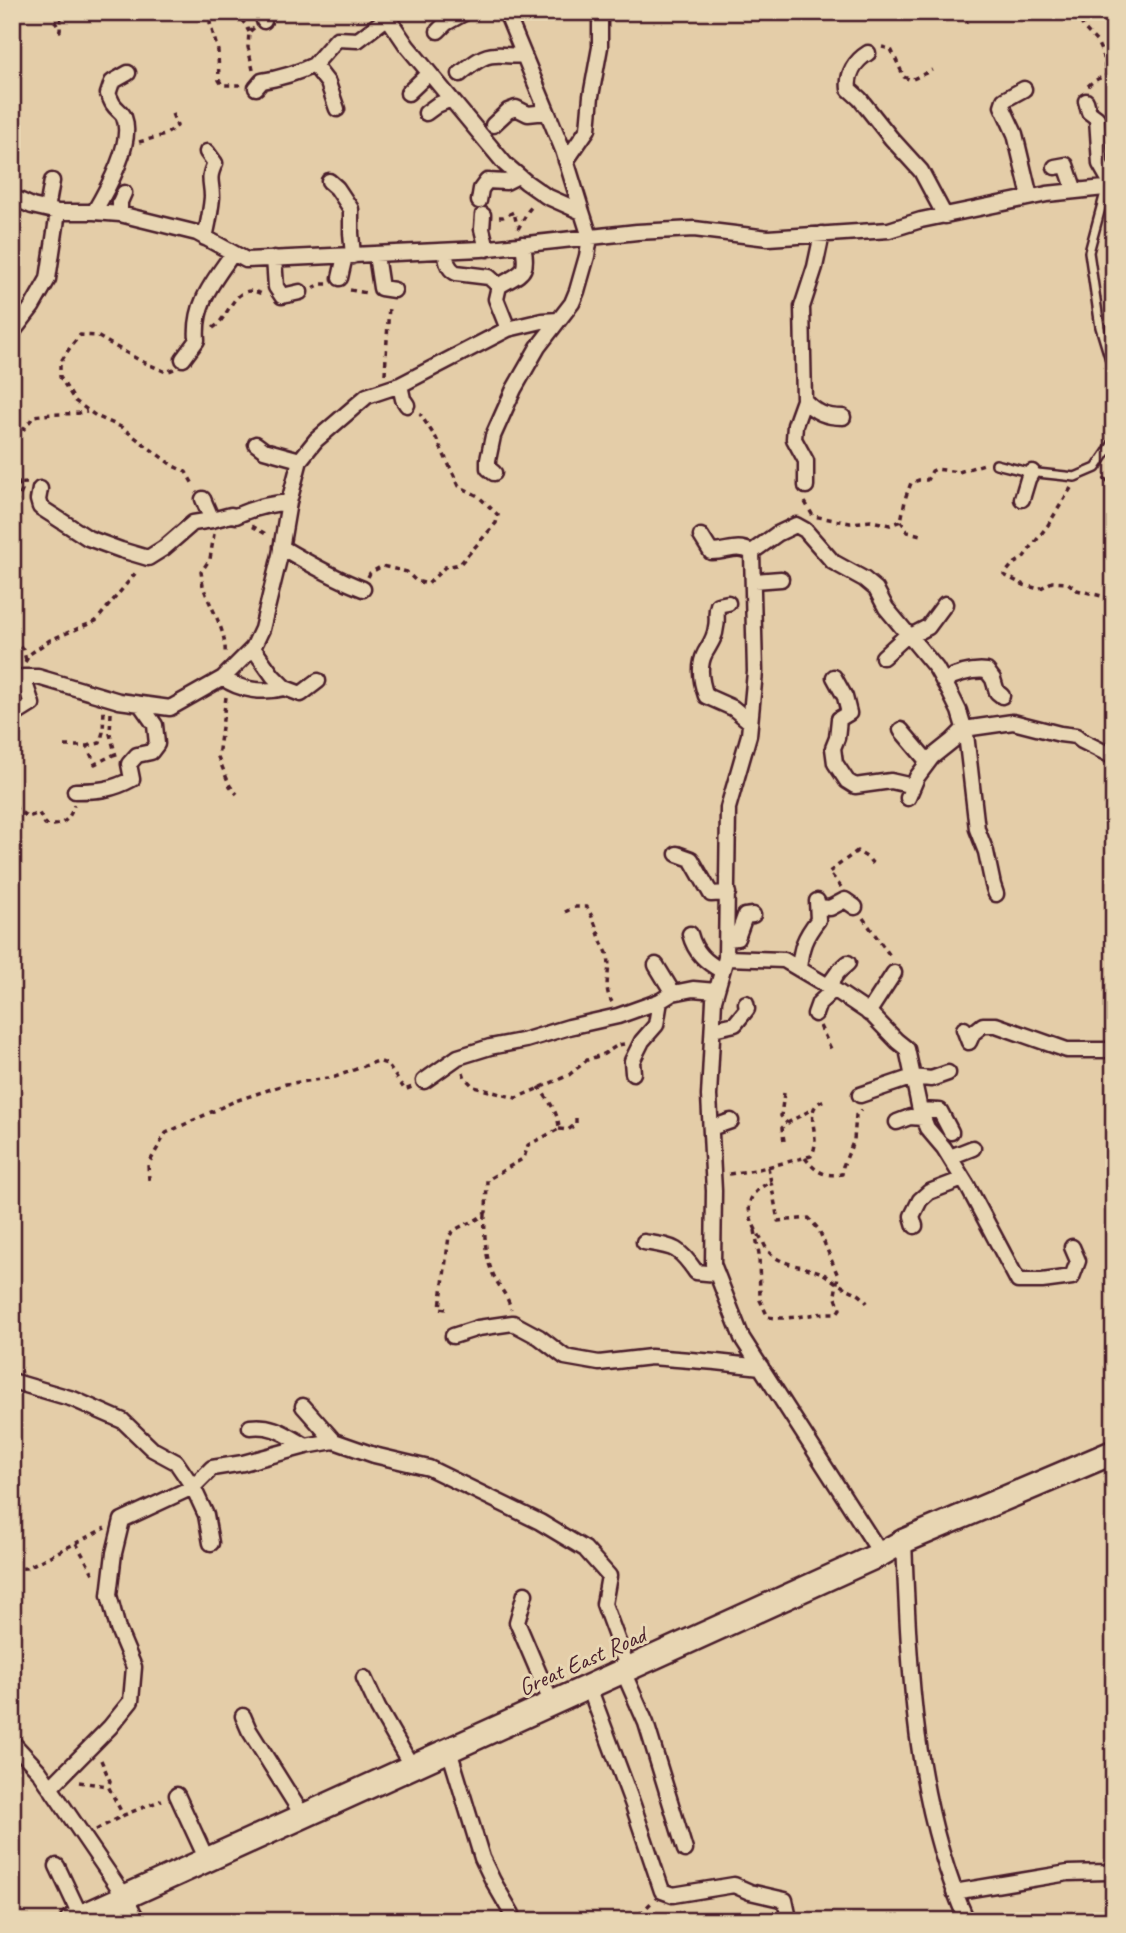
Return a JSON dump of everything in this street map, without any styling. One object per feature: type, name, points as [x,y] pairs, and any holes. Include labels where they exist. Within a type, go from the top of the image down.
[{"type":"highway","name":"Great East Road","points":[[76,1919],[881,1554],[904,1541],[1114,1452]]},
{"type":"street","points":[[438,31],[446,23],[466,12]]},
{"type":"street","points":[[494,473],[488,468],[493,436],[513,389],[538,347],[572,303],[587,256],[590,237],[566,161],[506,12]]},
{"type":"street","points":[[566,161],[588,130],[600,47],[600,12]]},
{"type":"street","points":[[256,88],[262,80],[299,73],[314,65],[337,39],[358,40],[386,15],[429,73],[489,146],[518,176],[542,193],[582,212]]},
{"type":"street","points":[[868,53],[852,68],[849,89],[921,171],[946,216]]},
{"type":"street","points":[[460,74],[474,63],[494,54],[510,57],[524,55]]},
{"type":"street","points":[[314,65],[328,83],[337,108]]},
{"type":"street","points":[[94,212],[117,168],[126,130],[123,115],[108,94],[112,82],[128,73]]},
{"type":"street","points":[[408,93],[429,73]]},
{"type":"street","points":[[1024,89],[1004,100],[1002,106],[1015,134],[1030,197]]},
{"type":"street","points":[[426,113],[451,99]]},
{"type":"street","points":[[12,197],[52,211],[120,214],[197,233],[246,260],[376,255],[415,246],[446,251],[694,229],[768,238],[889,230],[1030,197],[1111,184],[1100,164],[1097,118],[1089,112],[1087,101]]},
{"type":"street","points":[[493,125],[508,111],[516,108],[528,114],[547,112]]},
{"type":"street","points":[[205,238],[212,193],[209,175],[215,163],[207,152]]},
{"type":"street","points":[[1055,167],[1066,165],[1074,191]]},
{"type":"street","points":[[486,248],[482,229],[481,189],[487,181],[506,182],[518,176]]},
{"type":"street","points":[[12,333],[32,307],[48,279],[52,181]]},
{"type":"street","points":[[329,181],[351,209],[349,256],[340,282]]},
{"type":"street","points":[[120,214],[120,202],[124,192]]},
{"type":"street","points":[[806,486],[806,461],[794,439],[794,425],[804,400],[802,307],[822,234]]},
{"type":"street","points":[[508,329],[496,299],[499,286],[523,272],[526,265],[523,244]]},
{"type":"street","points":[[446,251],[446,262],[456,273],[489,277],[499,286]]},
{"type":"street","points":[[183,359],[197,340],[196,328],[204,294],[233,253]]},
{"type":"street","points":[[376,255],[381,288],[389,290]]},
{"type":"street","points":[[274,258],[276,287],[282,296],[300,292]]},
{"type":"street","points":[[16,714],[32,704],[18,679],[38,677],[110,699],[170,708],[223,678],[253,648],[262,629],[300,460],[316,440],[367,396],[400,385],[508,329],[559,320]]},
{"type":"street","points":[[400,385],[407,405]]},
{"type":"street","points":[[804,400],[813,410],[828,417],[843,417]]},
{"type":"street","points":[[256,444],[264,450],[300,460]]},
{"type":"street","points":[[1022,499],[1032,472]]},
{"type":"street","points":[[40,489],[40,506],[88,538],[148,558],[193,523],[236,516],[267,504],[289,502]]},
{"type":"street","points":[[203,499],[212,520]]},
{"type":"street","points":[[752,552],[777,534],[796,526],[805,530],[833,562],[876,589],[886,608],[936,668],[959,712],[964,729],[977,829],[986,852],[996,894]]},
{"type":"street","points":[[701,536],[711,552],[742,547],[752,552]]},
{"type":"street","points":[[281,547],[346,583],[363,589]]},
{"type":"street","points":[[752,552],[755,671],[749,735],[728,808],[727,939],[724,965],[714,1000],[709,1096],[713,1264],[742,1338],[881,1554]]},
{"type":"street","points":[[754,581],[781,579]]},
{"type":"street","points":[[728,603],[718,605],[717,626],[713,641],[704,655],[701,683],[706,696],[733,708],[750,722]]},
{"type":"street","points":[[883,657],[908,636],[928,627],[945,604]]},
{"type":"street","points":[[253,648],[285,688],[301,694],[318,681]]},
{"type":"street","points":[[943,681],[975,669],[987,671],[993,678],[997,692],[1002,696]]},
{"type":"street","points":[[834,677],[845,697],[849,713],[839,719],[834,748],[835,763],[846,781],[855,786],[891,781],[911,792],[917,777],[932,757],[964,729],[1013,722],[1076,736],[1114,757]]},
{"type":"street","points":[[223,678],[232,685],[254,691],[285,688]]},
{"type":"street","points":[[75,791],[103,790],[132,779],[132,760],[137,755],[151,751],[157,744],[155,725],[140,704]]},
{"type":"street","points":[[155,725],[167,718],[178,704]]},
{"type":"street","points":[[901,730],[928,762]]},
{"type":"street","points":[[677,854],[691,859],[711,894],[728,893]]},
{"type":"street","points":[[799,969],[801,947],[807,933],[818,920],[818,904],[830,908],[845,900],[852,904]]},
{"type":"street","points":[[727,939],[737,937],[746,916],[753,915]]},
{"type":"street","points":[[691,934],[693,945],[704,960],[724,965],[784,960],[868,1013],[907,1049],[927,1128],[964,1180],[1018,1280],[1042,1282],[1072,1277],[1078,1261],[1072,1247]]},
{"type":"street","points":[[816,1014],[819,1003],[831,988],[838,972],[848,963]]},
{"type":"street","points":[[632,1073],[632,1061],[642,1041],[656,1025],[667,997],[656,965]]},
{"type":"street","points":[[868,1013],[894,973]]},
{"type":"street","points":[[424,1081],[458,1057],[490,1047],[549,1035],[694,989],[716,991]]},
{"type":"street","points":[[713,1029],[735,1024],[747,1009],[746,1003]]},
{"type":"street","points":[[964,1029],[968,1042],[973,1033],[983,1025],[996,1025],[1068,1050],[1114,1050]]},
{"type":"street","points":[[860,1095],[913,1077],[931,1079],[948,1073]]},
{"type":"street","points":[[897,1122],[940,1111],[951,1132]]},
{"type":"street","points":[[711,1128],[731,1121]]},
{"type":"street","points":[[950,1157],[973,1148]]},
{"type":"street","points":[[915,1226],[912,1216],[920,1200],[929,1192],[964,1180]]},
{"type":"street","points":[[644,1242],[668,1246],[683,1254],[696,1272],[717,1274]]},
{"type":"street","points":[[453,1336],[478,1328],[513,1323],[539,1337],[565,1357],[599,1363],[651,1357],[761,1367]]},
{"type":"street","points":[[12,1381],[73,1399],[123,1421],[152,1449],[176,1462],[193,1487],[206,1515],[211,1543]]},
{"type":"street","points":[[303,1406],[334,1441],[374,1455],[429,1468],[540,1522],[585,1549],[609,1576],[604,1604],[625,1670],[646,1723],[685,1850]]},
{"type":"street","points":[[250,1427],[265,1425],[306,1446]]},
{"type":"street","points":[[54,1784],[110,1727],[131,1701],[134,1667],[118,1629],[109,1595],[114,1553],[122,1520],[193,1487],[212,1468],[334,1441]]},
{"type":"street","points":[[904,1541],[916,1722],[930,1808],[954,1892],[967,1921]]},
{"type":"street","points":[[525,1594],[517,1622],[552,1704]]},
{"type":"street","points":[[365,1678],[378,1708],[412,1767]]},
{"type":"street","points":[[589,1687],[662,1891],[673,1895],[734,1885],[750,1892],[785,1900],[788,1914]]},
{"type":"street","points":[[243,1716],[303,1816]]},
{"type":"street","points":[[12,1742],[54,1784],[138,1921]]},
{"type":"street","points":[[449,1750],[482,1858],[512,1914]]},
{"type":"street","points":[[177,1795],[207,1860]]},
{"type":"street","points":[[57,1866],[76,1919]]},
{"type":"street","points":[[954,1892],[1114,1869]]},
{"type":"lane","points":[[1111,184],[1089,252],[1100,327],[1114,373]]},
{"type":"lane","points":[[996,464],[1075,477],[1096,468],[1113,443],[1114,399]]},
{"type":"path","points":[[50,12],[60,31],[61,12]]},
{"type":"path","points":[[215,12],[210,23],[218,51],[219,80],[222,85],[239,84],[256,88],[247,47],[249,32],[235,12]]},
{"type":"path","points":[[961,12],[967,23]]},
{"type":"path","points":[[1078,12],[1083,27],[1097,42],[1104,57],[1106,76]]},
{"type":"path","points":[[249,32],[263,17]]},
{"type":"path","points":[[868,53],[878,47],[891,49],[904,76],[911,80],[932,70]]},
{"type":"path","points":[[1087,101],[1085,89],[1093,81],[1106,76],[1114,77]]},
{"type":"path","points":[[126,130],[131,132],[138,142],[165,135],[177,126],[171,111]]},
{"type":"path","points":[[517,228],[542,193]]},
{"type":"path","points":[[481,208],[503,217],[514,212],[523,244]]},
{"type":"path","points":[[300,292],[321,284],[340,282],[351,290],[381,294],[389,290],[384,390]]},
{"type":"path","points":[[197,340],[202,334],[218,326],[232,302],[243,292],[258,292],[270,298],[282,296]]},
{"type":"path","points":[[183,359],[175,369],[166,372],[97,336],[80,335],[60,363],[60,377],[75,401],[89,412],[121,427],[173,466],[186,472],[203,499]]},
{"type":"path","points":[[363,589],[370,573],[382,566],[407,572],[416,581],[428,584],[444,567],[460,564],[496,523],[498,515],[478,496],[459,486],[424,419],[416,408],[407,405]]},
{"type":"path","points":[[12,431],[24,429],[34,416],[89,412]]},
{"type":"path","points":[[920,535],[908,532],[901,521],[911,484],[928,480],[936,469],[959,472],[984,462],[996,464]]},
{"type":"path","points":[[1084,473],[1068,491],[1048,525],[1023,558],[1012,565],[1004,575],[1039,589],[1052,582],[1068,583],[1077,590],[1114,599]]},
{"type":"path","points":[[12,474],[22,491],[12,505]]},
{"type":"path","points":[[12,484],[19,483]]},
{"type":"path","points":[[806,486],[804,501],[813,516],[850,523],[871,521],[890,525],[901,521]]},
{"type":"path","points":[[236,516],[262,531],[281,547]]},
{"type":"path","points":[[212,520],[214,533],[210,559],[201,572],[203,588],[220,624],[226,648],[223,678],[227,691],[218,757],[230,786],[237,794]]},
{"type":"path","points":[[18,679],[30,654],[50,640],[96,621],[148,558]]},
{"type":"path","points":[[12,640],[23,649],[26,660]]},
{"type":"path","points":[[65,746],[100,743],[110,699]]},
{"type":"path","points":[[110,699],[110,734],[117,761],[114,773],[116,786]]},
{"type":"path","points":[[87,746],[95,764],[125,750],[132,760]]},
{"type":"path","points":[[12,786],[16,809],[28,817],[39,813],[45,824],[53,826],[64,823],[71,815],[75,791]]},
{"type":"path","points":[[873,864],[857,851],[829,872],[891,958],[894,973]]},
{"type":"path","points":[[565,912],[575,907],[587,907],[597,924],[600,939],[608,954],[608,997],[622,1014]]},
{"type":"path","points":[[816,1014],[831,1049]]},
{"type":"path","points":[[458,1057],[465,1078],[474,1087],[516,1098],[569,1074],[587,1060],[618,1045],[642,1041]]},
{"type":"path","points":[[149,1181],[148,1166],[166,1133],[235,1101],[286,1084],[335,1077],[378,1061],[387,1064],[405,1090],[424,1081]]},
{"type":"path","points":[[539,1087],[559,1121],[559,1129]]},
{"type":"path","points":[[785,1093],[781,1116],[787,1123]]},
{"type":"path","points":[[804,1158],[814,1169],[830,1176],[842,1174],[855,1140],[856,1115],[864,1108],[860,1095]]},
{"type":"path","points":[[784,1141],[782,1128],[825,1100]]},
{"type":"path","points":[[713,1176],[811,1157],[817,1149],[813,1108]]},
{"type":"path","points":[[513,1323],[508,1296],[495,1279],[488,1256],[484,1232],[486,1180],[524,1158],[528,1145],[559,1129],[568,1130],[576,1124],[576,1118]]},
{"type":"path","points":[[755,1230],[759,1254],[760,1300],[768,1317],[792,1319],[811,1314],[837,1313],[840,1309],[835,1295],[838,1276],[819,1230],[809,1218],[778,1221],[768,1167]]},
{"type":"path","points":[[771,1182],[763,1185],[748,1205],[752,1224],[770,1254],[822,1273],[836,1283],[854,1290],[867,1303]]},
{"type":"path","points":[[446,1308],[440,1308],[449,1236],[456,1227],[478,1220],[486,1212]]},
{"type":"path","points":[[12,1569],[26,1568],[122,1520]]},
{"type":"path","points":[[76,1543],[98,1583],[109,1595]]},
{"type":"path","points":[[92,1746],[98,1754],[110,1781],[108,1786],[123,1815]]},
{"type":"path","points":[[54,1784],[108,1786]]},
{"type":"path","points":[[84,1836],[123,1815],[177,1795]]},
{"type":"path","points":[[617,1921],[634,1920],[662,1891]]}]
